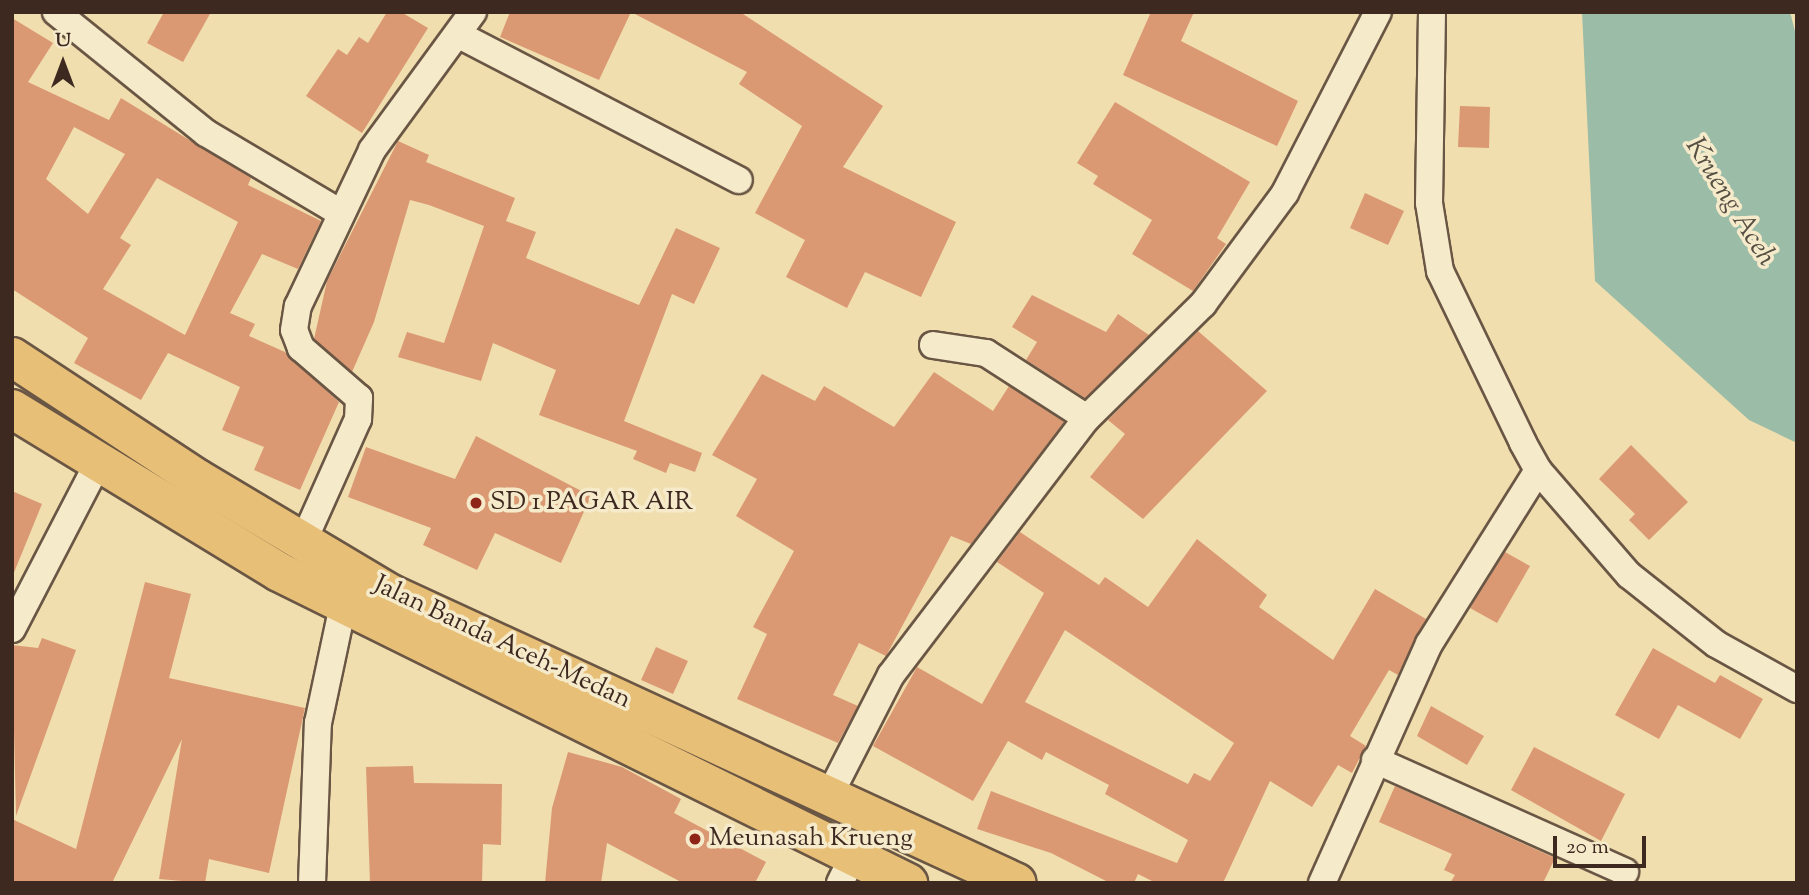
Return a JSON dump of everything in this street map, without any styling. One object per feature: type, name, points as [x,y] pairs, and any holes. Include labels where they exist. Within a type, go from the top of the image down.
[{"type":"highway","name":"Jalan Banda Aceh-Medan","points":[[12,357],[303,542],[391,594],[1017,883]]},
{"type":"highway","name":"Jalan Banda Aceh-Medan","points":[[12,409],[97,465],[343,605],[846,870],[908,883]]},
{"type":"street","points":[[56,12],[206,133],[341,213]]},
{"type":"street","points":[[303,542],[358,419],[359,398],[348,383],[301,348],[294,330],[298,306],[372,150],[459,35],[473,12]]},
{"type":"street","points":[[828,798],[891,675],[1087,418],[1203,304],[1285,193],[1378,12]]},
{"type":"street","points":[[1432,12],[1429,203],[1440,271],[1538,470],[1629,575],[1716,644],[1797,689]]},
{"type":"street","points":[[459,35],[739,180]]},
{"type":"street","points":[[933,345],[986,354],[1087,418]]},
{"type":"street","points":[[12,629],[97,465]]},
{"type":"street","points":[[1322,883],[1429,644],[1538,470]]},
{"type":"street","points":[[312,883],[318,723],[343,605]]},
{"type":"street","points":[[1375,760],[1625,872]]},
{"type":"water","name":"Krueng Aceh","points":[[1582,12],[1790,12],[1797,39],[1797,443],[1749,420],[1595,281]]},
{"type":"building","points":[[164,12],[211,12],[183,62],[147,43]]},
{"type":"building","points":[[387,12],[401,12],[428,28],[362,133],[306,96],[338,49],[347,55],[359,37],[368,43]]},
{"type":"building","points":[[510,12],[631,12],[599,80],[500,37]]},
{"type":"building","points":[[631,12],[740,12],[883,106],[843,167],[956,222],[921,297],[865,272],[847,308],[786,277],[805,240],[755,213],[802,126],[739,84],[747,72]]},
{"type":"building","points":[[1151,12],[1194,12],[1181,41],[1298,101],[1277,146],[1123,75]]},
{"type":"building","points":[[12,18],[53,43],[28,82],[109,120],[121,98],[251,178],[248,185],[321,221],[298,269],[262,254],[230,313],[255,324],[249,336],[285,352],[339,402],[300,490],[254,470],[264,447],[222,430],[240,387],[168,353],[141,400],[74,363],[88,338],[12,289]],"holes":[[[74,127],[125,154],[88,214],[46,179]],[[157,178],[238,222],[185,335],[103,289],[131,245],[120,238]]]},
{"type":"building","points":[[1115,102],[1250,182],[1217,238],[1226,244],[1193,291],[1132,254],[1152,220],[1093,184],[1098,176],[1077,163]]},
{"type":"building","points":[[1460,106],[1490,107],[1489,148],[1458,147]]},
{"type":"building","points":[[398,141],[429,155],[426,162],[515,198],[506,221],[536,232],[526,258],[639,305],[676,228],[720,248],[694,304],[672,294],[624,421],[702,453],[695,472],[670,463],[666,473],[633,459],[637,451],[539,415],[556,370],[493,343],[481,381],[398,357],[407,332],[444,343],[484,226],[429,205],[410,200],[374,322],[352,372],[314,339],[327,281]]},
{"type":"building","points":[[1365,193],[1404,211],[1388,245],[1350,228]]},
{"type":"building","points":[[1032,295],[1106,332],[1118,314],[1149,335],[1085,398],[1026,360],[1037,342],[1012,327]]},
{"type":"building","points":[[1198,331],[1267,391],[1143,519],[1090,477],[1125,434],[1108,420]]},
{"type":"building","points":[[934,372],[993,411],[1009,386],[1064,422],[971,544],[951,536],[886,656],[859,643],[833,695],[858,706],[838,743],[737,699],[767,634],[753,627],[794,551],[736,516],[757,479],[712,455],[762,374],[815,401],[824,386],[894,427]]},
{"type":"building","points":[[476,436],[591,496],[561,563],[495,533],[477,570],[423,545],[431,528],[348,497],[366,447],[455,479]]},
{"type":"building","points":[[1631,445],[1688,502],[1649,540],[1629,520],[1635,514],[1599,479]]},
{"type":"building","points":[[12,491],[42,504],[13,575],[12,575]]},
{"type":"building","points":[[1020,532],[1099,585],[1105,577],[1148,607],[1197,539],[1267,595],[1259,607],[1333,660],[1375,589],[1426,619],[1398,675],[1389,670],[1350,736],[1366,746],[1352,773],[1338,765],[1312,807],[1270,781],[1223,883],[1156,883],[1138,874],[1134,883],[1110,883],[1051,853],[977,829],[991,791],[1177,863],[1188,840],[1105,794],[1109,785],[1046,752],[1042,760],[1008,741],[973,801],[873,746],[917,667],[982,704],[1044,593],[997,562]],"holes":[[[1065,630],[1234,743],[1210,781],[1194,773],[1188,784],[1025,702]]]},
{"type":"building","points":[[1505,552],[1530,566],[1497,623],[1470,608]]},
{"type":"building","points":[[145,582],[191,594],[169,678],[305,708],[269,873],[209,859],[205,883],[159,879],[182,739],[112,883],[12,883],[12,819],[76,849]]},
{"type":"building","points":[[42,638],[76,650],[16,816],[12,645],[38,648]]},
{"type":"building","points":[[656,647],[688,661],[673,694],[641,680]]},
{"type":"building","points":[[1653,648],[1715,683],[1720,675],[1763,699],[1740,739],[1678,705],[1659,739],[1615,715]]},
{"type":"building","points":[[1431,706],[1484,736],[1467,765],[1417,736]]},
{"type":"building","points":[[1534,747],[1625,794],[1601,841],[1511,790]]},
{"type":"building","points":[[568,752],[622,767],[681,799],[674,813],[766,862],[755,883],[683,883],[607,843],[601,883],[545,883],[552,808]]},
{"type":"building","points":[[413,766],[414,783],[502,784],[501,845],[483,844],[482,883],[370,883],[366,767]]},
{"type":"building","points":[[1395,786],[1555,858],[1543,883],[1450,883],[1455,875],[1444,870],[1452,854],[1379,822]]},
{"type":"place","name":"SD 1 PAGAR AIR","points":[[476,503]]},
{"type":"place","name":"Meunasah Krueng","points":[[695,839]]}]
